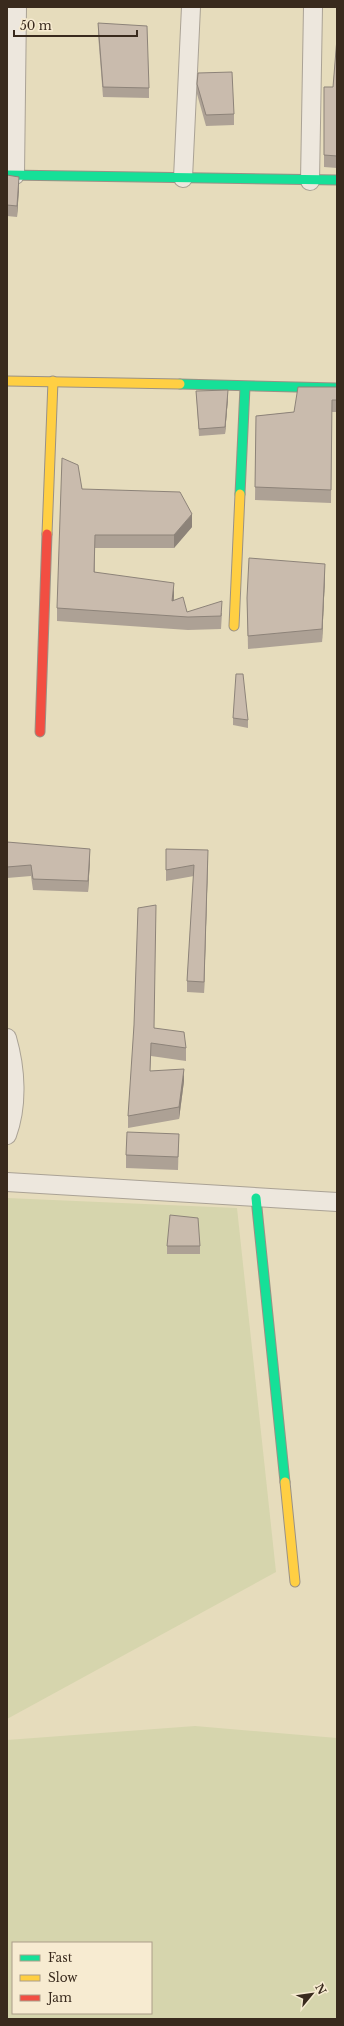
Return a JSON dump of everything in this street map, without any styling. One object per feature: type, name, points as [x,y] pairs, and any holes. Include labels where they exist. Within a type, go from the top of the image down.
[{"type":"street","points":[[17,7],[11,175],[310,181],[337,180]]},
{"type":"street","points":[[183,178],[191,7]]},
{"type":"street","points":[[310,181],[312,7]]},
{"type":"street","points":[[7,381],[337,388]]},
{"type":"street","points":[[40,732],[53,381]]},
{"type":"street","points":[[234,626],[245,387]]},
{"type":"street","points":[[7,1038],[12,1056],[15,1087],[12,1123],[7,1136]]},
{"type":"street","points":[[7,1182],[337,1202]]},
{"type":"street","points":[[256,1198],[295,1582]]},
{"type":"shaded area","points":[[7,7],[337,7],[337,1829],[330,2019],[7,2019]]},
{"type":"green space","points":[[7,1198],[237,1208],[276,1572],[7,1719]]},
{"type":"green space","points":[[195,1726],[337,1738],[337,2019],[7,2019],[7,1740]]},
{"type":"building","points":[[98,23],[147,26],[149,88],[103,87]]},
{"type":"building","points":[[337,38],[337,156],[324,155],[324,87],[333,87]]},
{"type":"building","points":[[232,72],[234,114],[206,115],[197,84],[198,73]]},
{"type":"building","points":[[7,175],[19,177],[17,206],[7,205]]},
{"type":"building","points":[[298,387],[337,387],[337,400],[332,400],[331,490],[255,487],[256,416],[294,412]]},
{"type":"building","points":[[228,390],[225,427],[199,429],[196,391]]},
{"type":"building","points":[[62,458],[78,465],[82,489],[180,492],[192,514],[174,535],[95,535],[94,572],[174,583],[172,601],[183,597],[187,612],[222,601],[221,616],[188,617],[57,608]]},
{"type":"building","points":[[249,558],[325,564],[322,629],[248,636],[247,598]]},
{"type":"building","points":[[236,674],[243,674],[248,720],[233,718]]},
{"type":"building","points":[[7,842],[90,849],[88,881],[33,879],[31,865],[7,867]]},
{"type":"building","points":[[166,849],[208,850],[204,982],[187,981],[194,865],[166,870]]},
{"type":"building","points":[[156,905],[154,1028],[184,1032],[186,1048],[151,1043],[150,1071],[184,1069],[179,1107],[128,1116],[134,1025],[138,908]]},
{"type":"building","points":[[127,1132],[179,1134],[178,1157],[126,1155]]},
{"type":"building","points":[[170,1215],[198,1218],[200,1246],[167,1246]]},
{"type":"traffic: fast","points":[[7,175],[337,180]]},
{"type":"traffic: fast","points":[[180,384],[337,388]]},
{"type":"traffic: fast","points":[[240,494],[245,387]]},
{"type":"traffic: fast","points":[[256,1198],[285,1482]]},
{"type":"traffic: slow","points":[[7,381],[180,384]]},
{"type":"traffic: slow","points":[[47,534],[53,381]]},
{"type":"traffic: slow","points":[[234,626],[240,494]]},
{"type":"traffic: slow","points":[[285,1482],[295,1582]]},
{"type":"traffic: jam","points":[[40,732],[47,534]]}]
